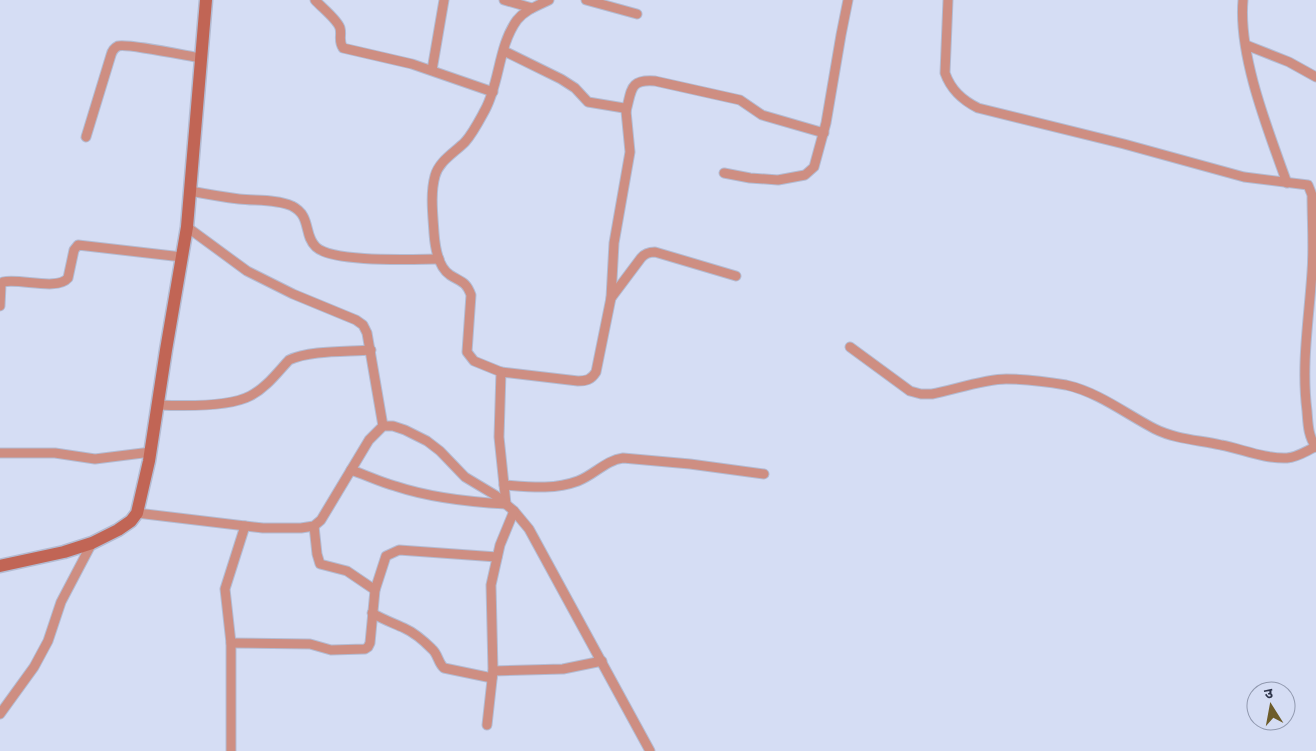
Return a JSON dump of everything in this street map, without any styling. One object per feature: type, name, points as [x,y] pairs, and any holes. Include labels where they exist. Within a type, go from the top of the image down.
[{"type":"street","points":[[0,566],[64,552],[92,543],[118,530],[131,521],[137,513],[150,452],[187,227],[206,0]]},
{"type":"street","points":[[315,0],[338,23],[341,30],[340,43],[343,48],[432,70],[493,92]]},
{"type":"street","points":[[432,70],[444,0]]},
{"type":"street","points":[[504,0],[532,8]]},
{"type":"street","points":[[549,0],[532,8],[516,22],[504,51],[489,103],[470,135],[442,163],[434,178],[434,234],[439,259],[443,269],[450,276],[463,282],[469,288],[471,295],[467,352],[474,361],[501,372],[578,381],[590,379],[596,372],[611,298],[614,243],[630,152],[626,111],[632,88],[636,84],[644,80],[655,81],[740,100],[762,115],[824,133]]},
{"type":"street","points":[[586,0],[637,14]]},
{"type":"street","points":[[724,173],[778,180],[806,175],[814,167],[824,133],[848,0]]},
{"type":"street","points":[[850,347],[910,391],[920,394],[932,394],[1006,379],[1053,383],[1068,386],[1101,399],[1156,429],[1178,437],[1284,458],[1300,455],[1316,447],[1311,440],[1304,382],[1305,343],[1312,270],[1313,185],[1244,177],[1124,144],[978,108],[964,101],[953,90],[945,73],[948,0]]},
{"type":"street","points":[[1243,0],[1242,26],[1246,45],[1264,118],[1286,182]]},
{"type":"street","points":[[1246,45],[1289,62],[1316,77]]},
{"type":"street","points":[[86,137],[112,51],[118,46],[132,46],[201,58]]},
{"type":"street","points":[[504,51],[561,79],[575,88],[588,102],[620,107],[626,111]]},
{"type":"street","points":[[190,191],[238,199],[282,203],[291,206],[303,215],[312,243],[317,248],[341,257],[439,259]]},
{"type":"street","points":[[187,227],[247,271],[293,294],[356,320],[363,325],[371,350],[383,426]]},
{"type":"street","points":[[0,306],[3,282],[54,284],[65,281],[68,278],[74,250],[78,245],[182,257]]},
{"type":"street","points":[[611,298],[644,254],[650,252],[736,276]]},
{"type":"street","points":[[158,405],[185,406],[243,399],[266,385],[289,360],[294,358],[307,355],[371,350]]},
{"type":"street","points":[[501,372],[499,437],[506,504]]},
{"type":"street","points":[[137,513],[263,528],[314,526],[322,520],[369,440],[383,426],[393,426],[405,430],[427,441],[440,451],[465,477],[506,504],[529,530],[650,751]]},
{"type":"street","points":[[0,454],[55,453],[95,459],[150,452]]},
{"type":"street","points":[[504,485],[543,488],[569,484],[591,475],[613,459],[623,458],[690,464],[764,474]]},
{"type":"street","points":[[351,470],[394,486],[423,494],[458,500],[506,504]]},
{"type":"street","points":[[487,725],[492,674],[491,594],[496,557],[514,511]]},
{"type":"street","points":[[231,751],[231,643],[225,589],[245,526]]},
{"type":"street","points":[[314,526],[316,554],[320,564],[347,571],[375,590]]},
{"type":"street","points":[[0,714],[34,667],[48,642],[61,602],[92,543]]},
{"type":"street","points":[[231,643],[310,644],[332,650],[364,649],[370,643],[375,590],[386,556],[393,551],[496,557]]},
{"type":"street","points":[[372,613],[403,628],[430,647],[438,655],[444,668],[492,674],[563,669],[602,661]]}]
